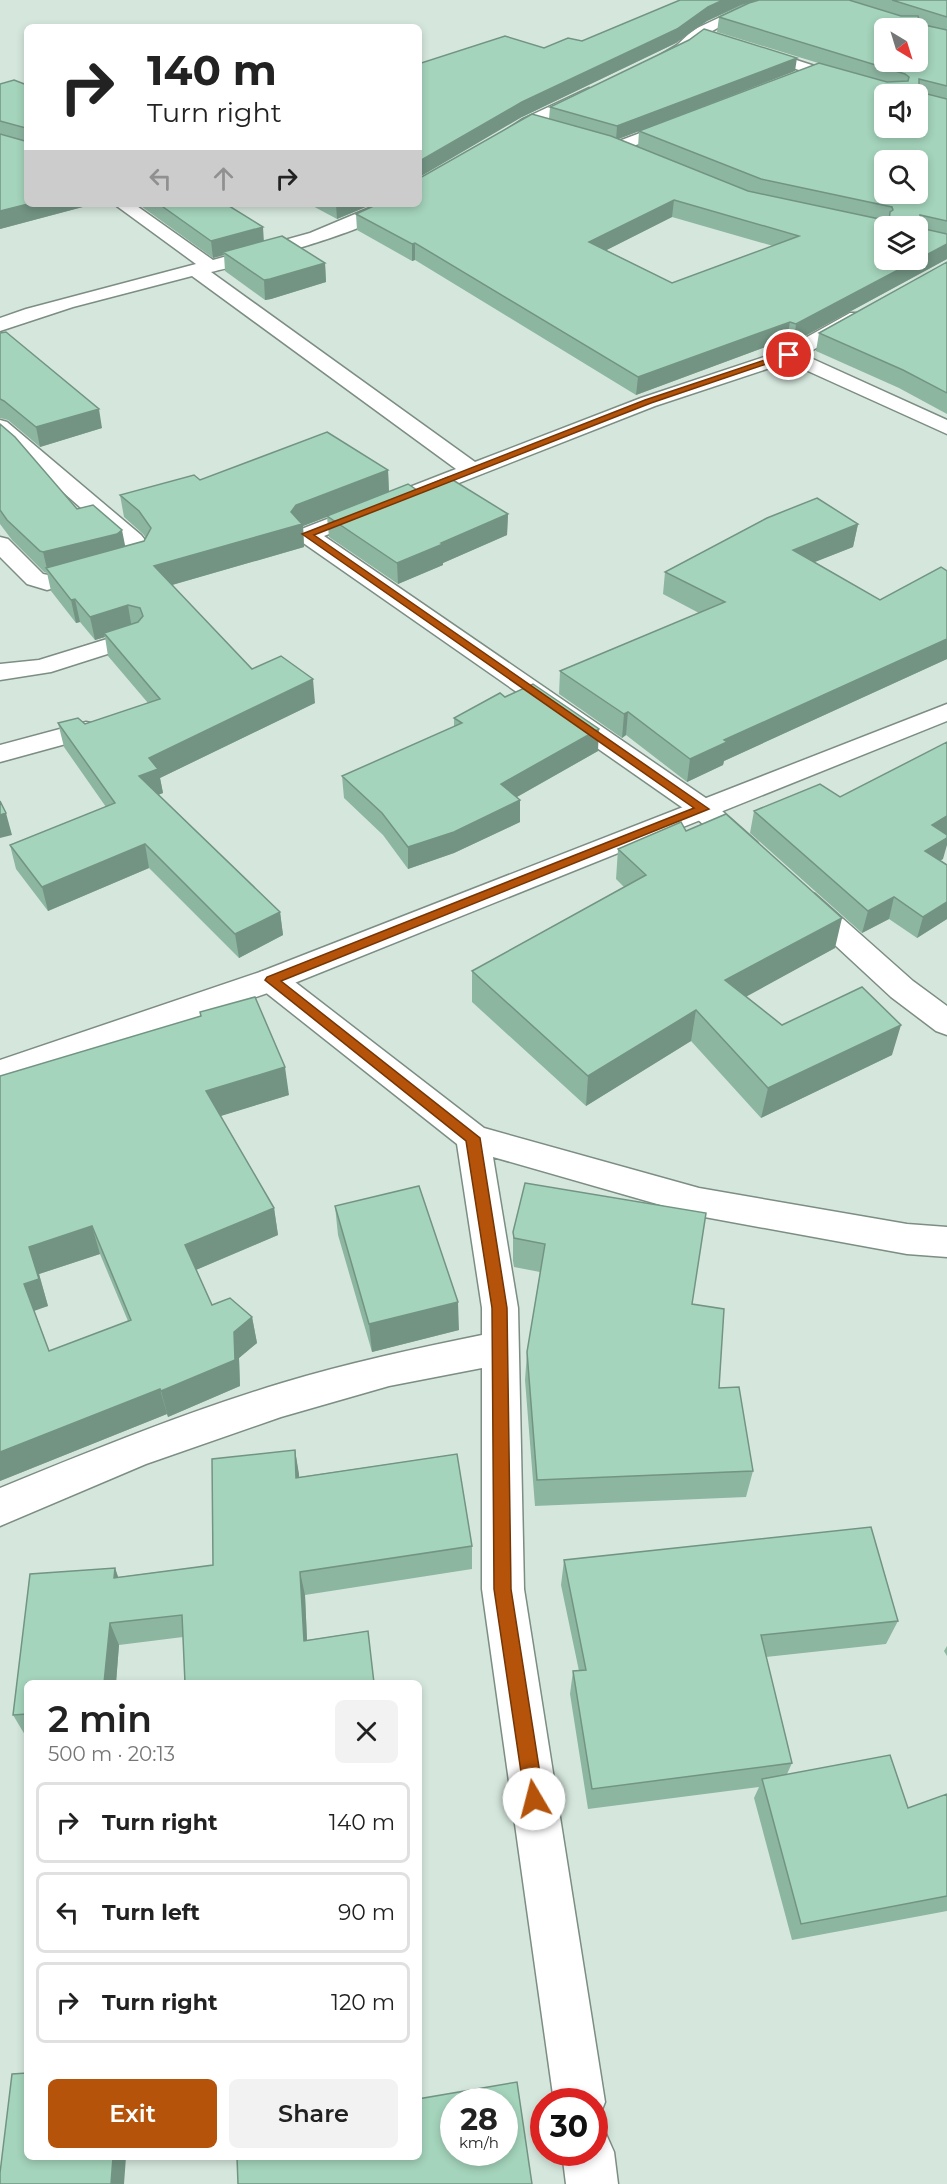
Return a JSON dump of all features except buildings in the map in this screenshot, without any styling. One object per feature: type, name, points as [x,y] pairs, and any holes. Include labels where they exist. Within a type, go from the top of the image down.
[{"type":"street","points":[[641,68],[682,48],[698,33],[749,9],[783,0]]},
{"type":"street","points":[[698,33],[719,39]]},
{"type":"street","points":[[740,46],[821,72],[768,90]]},
{"type":"street","points":[[489,146],[529,122],[600,88]]},
{"type":"street","points":[[617,147],[694,118]]},
{"type":"street","points":[[529,122],[555,130]]},
{"type":"street","points":[[596,142],[638,155]]},
{"type":"street","points":[[127,207],[204,269],[472,470]]},
{"type":"street","points":[[0,325],[42,309],[204,269],[300,242],[374,215],[387,207]]},
{"type":"street","points":[[764,864],[703,809],[307,534],[648,402],[789,355],[878,305]]},
{"type":"street","points":[[789,355],[947,428]]},
{"type":"street","points":[[0,426],[133,540],[141,550],[139,557],[130,561],[48,583],[36,579],[0,544]]},
{"type":"street","points":[[0,672],[42,667],[133,638]]},
{"type":"street","points":[[0,1073],[271,980],[947,712]]},
{"type":"street","points":[[0,754],[86,730]]},
{"type":"street","points":[[789,887],[902,989],[947,1023]]},
{"type":"street","points":[[271,980],[473,1138],[699,1202],[907,1239],[947,1242]]},
{"type":"street","points":[[473,1138],[500,1308],[502,1589],[578,2088]]},
{"type":"street","points":[[0,1508],[136,1450],[281,1400],[389,1370],[499,1348]]},
{"type":"street","points":[[590,2166],[592,2184]]},
{"type":"route","points":[[534,1799],[502,1589],[500,1308],[473,1138],[271,980],[703,809],[307,534],[648,402],[789,355]]}]
